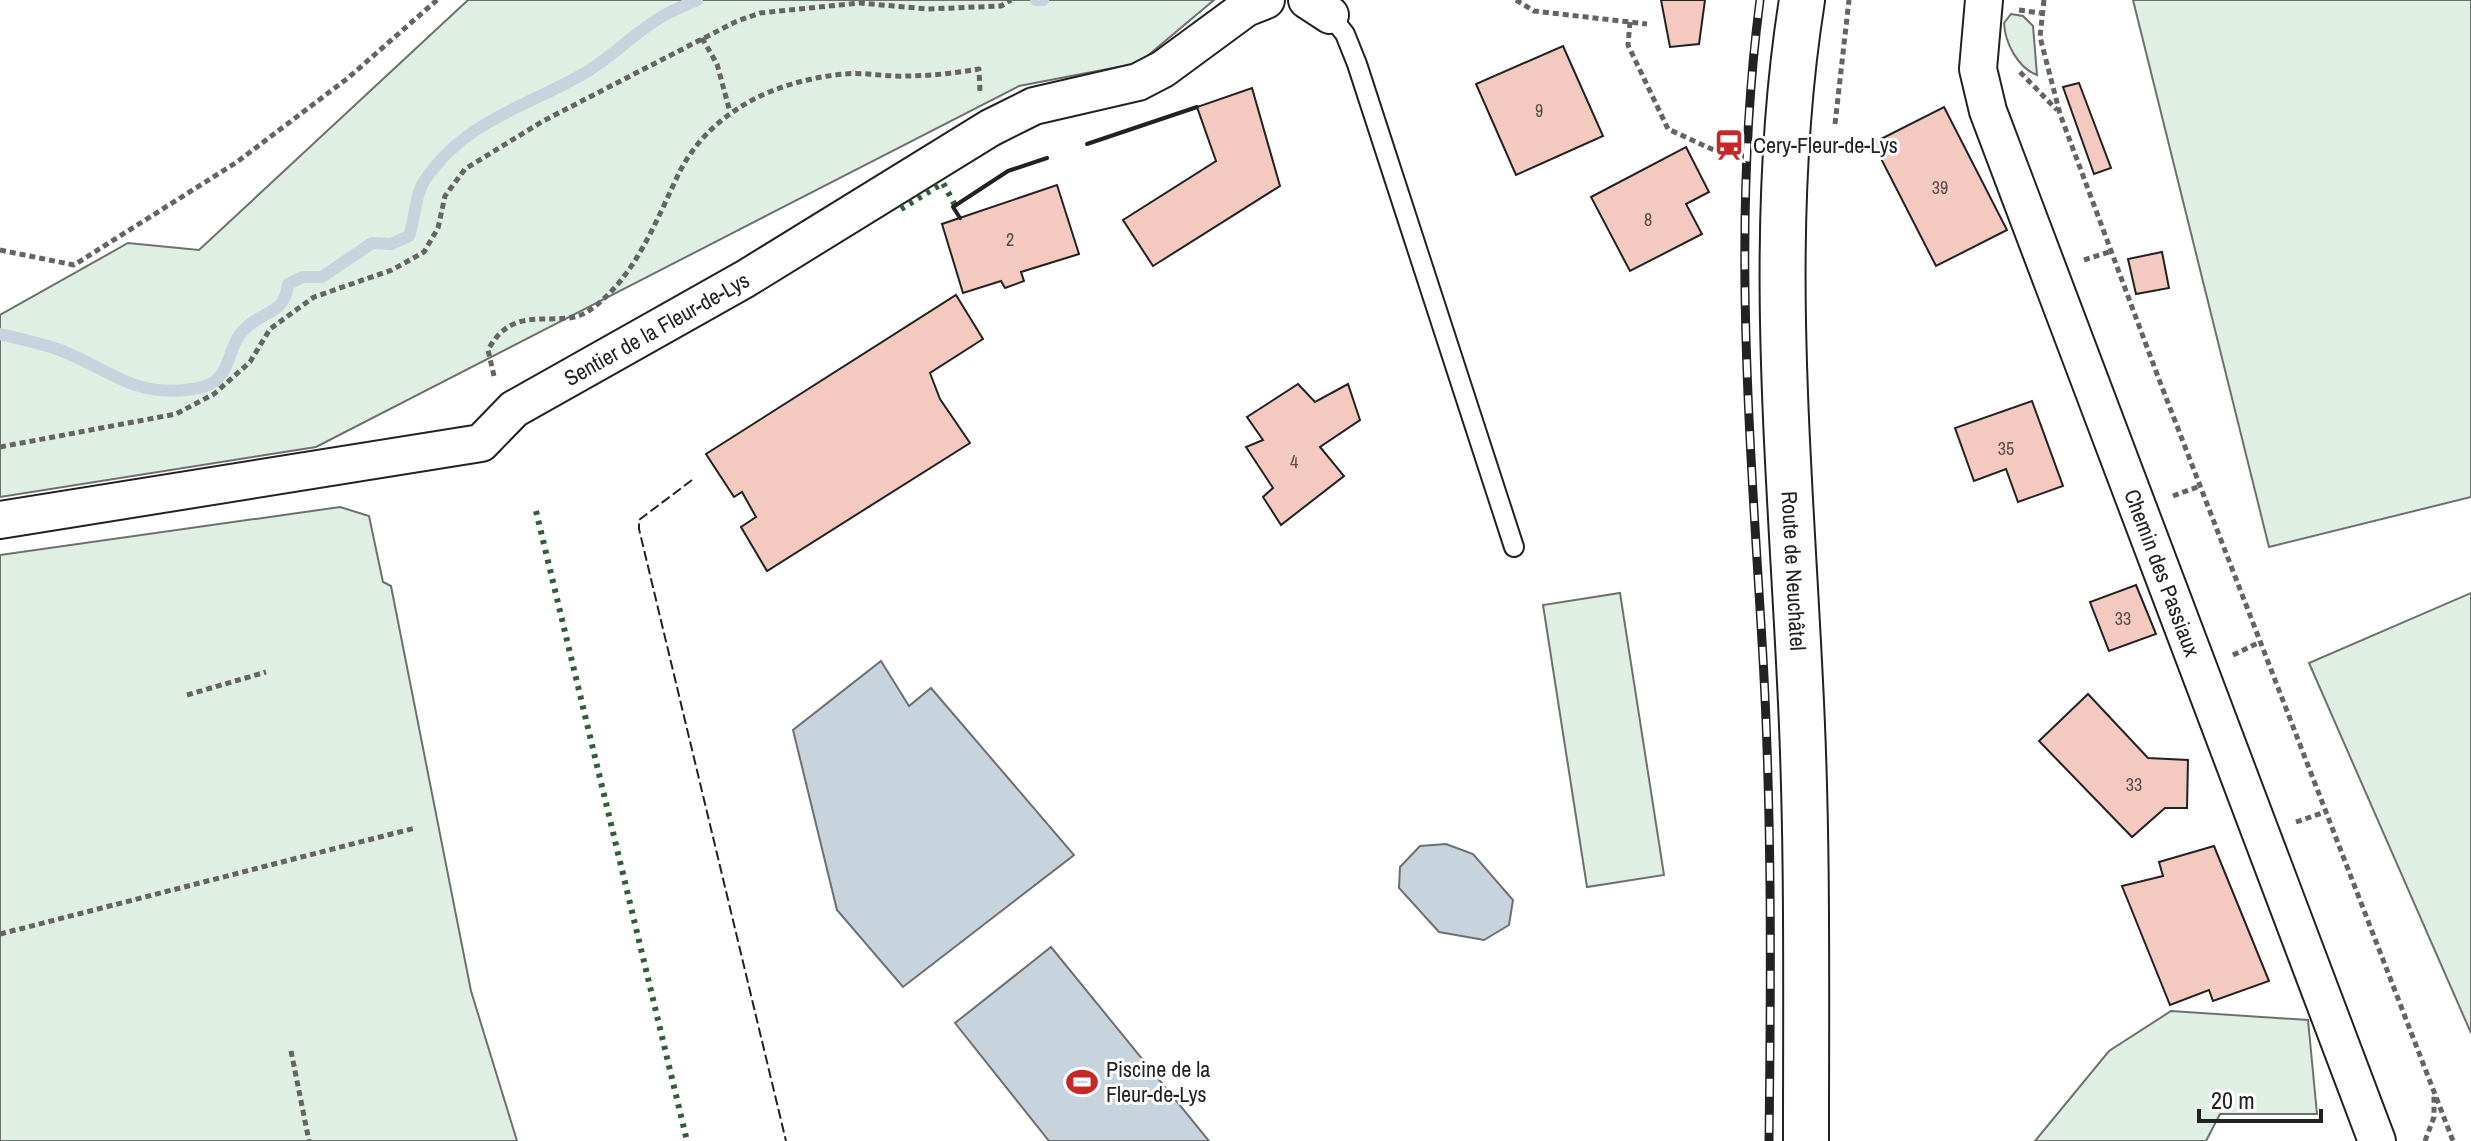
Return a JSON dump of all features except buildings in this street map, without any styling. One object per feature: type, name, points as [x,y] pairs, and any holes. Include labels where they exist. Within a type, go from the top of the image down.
[{"type":"main road","name":"Route de Neuchâtel","points":[[1802,0],[1791,65],[1783,169],[1781,298],[1803,735],[1806,1141]]},
{"type":"street","name":"Sentier de la Fleur-de-Lys","points":[[0,520],[481,443],[509,414],[745,279],[983,132],[1034,106],[1138,82],[1163,69],[1246,8],[1266,0]]},
{"type":"street","name":"Chemin des Passiaux","points":[[1984,0],[1978,69],[1988,111],[2377,1141]]},
{"type":"lane","points":[[1318,7],[1345,34],[1357,64],[1514,547]]},
{"type":"path","points":[[0,250],[74,265],[237,162],[348,78],[437,0]]},
{"type":"path","points":[[0,447],[176,414],[214,394],[250,362],[270,329],[314,297],[392,270],[424,252],[438,228],[445,196],[465,169],[543,121],[702,38],[760,13],[860,3],[928,9],[1001,6],[1011,0]]},
{"type":"path","points":[[1516,0],[1534,11],[1647,24]]},
{"type":"path","points":[[1834,130],[1849,0]]},
{"type":"path","points":[[2044,0],[2040,37],[2060,114],[2453,1141]]},
{"type":"path","points":[[1630,22],[1628,45],[1668,129],[1718,152]]},
{"type":"path","points":[[702,38],[717,64],[730,112]]},
{"type":"path","points":[[2011,62],[2060,114]]},
{"type":"path","points":[[509,414],[490,366],[488,350],[496,335],[523,322],[590,311],[624,274],[650,236],[693,150],[730,112],[765,92],[845,74],[904,76],[979,69],[983,132]]},
{"type":"path","points":[[187,695],[266,672]]},
{"type":"path","points":[[0,934],[415,828]]},
{"type":"path","points":[[291,1051],[309,1141]]},
{"type":"path","points":[[2425,1141],[2434,1117],[2434,1091]]},
{"type":"green space","points":[[468,0],[1214,0],[1139,63],[1019,86],[316,447],[0,497],[0,315],[128,243],[199,250]]},
{"type":"green space","points":[[2133,0],[2471,0],[2471,497],[2269,547]]},
{"type":"green space","points":[[2011,14],[2023,16],[2033,26],[2037,75],[2018,61],[2010,46],[2004,23]]},
{"type":"green space","points":[[340,507],[369,516],[383,582],[391,586],[471,991],[517,1141],[0,1141],[0,555]]},
{"type":"green space","points":[[1620,593],[1664,875],[1587,887],[1543,605]]},
{"type":"green space","points":[[2471,593],[2471,1033],[2309,663]]},
{"type":"green space","points":[[2171,1011],[2308,1020],[2317,1114],[2220,1114],[2206,1141],[2035,1141],[2109,1051]]},
{"type":"shaded area","points":[[881,661],[909,706],[931,688],[1074,855],[903,987],[837,910],[793,730]]},
{"type":"shaded area","points":[[1446,844],[1473,854],[1513,900],[1509,925],[1484,940],[1439,932],[1399,888],[1400,867],[1420,846]]},
{"type":"shaded area","name":"Piscine de la Fleur-de-Lys","points":[[1051,947],[1209,1141],[1049,1141],[955,1023]]},
{"type":"waterway","points":[[0,334],[60,350],[120,379],[150,389],[185,390],[208,385],[223,372],[241,333],[282,302],[288,284],[303,277],[322,277],[372,243],[391,244],[409,236],[423,183],[439,162],[476,130],[583,74],[658,19],[697,0]]},
{"type":"waterway","points":[[1036,0],[1043,0]]},
{"type":"railway","points":[[1760,0],[1746,165],[1745,247],[1749,411],[1768,779],[1769,1141]]},
{"type":"hedge","points":[[901,209],[943,183],[955,205]]},
{"type":"hedge","points":[[536,511],[687,1141]]},
{"type":"fence","points":[[692,480],[639,520],[639,529],[786,1141]]},
{"type":"wall","points":[[1087,144],[1197,107]]},
{"type":"wall","points":[[960,218],[953,207],[1008,171],[1047,158]]},
{"type":"place","name":"Cery-Fleur-de-Lys","points":[[1729,145]]},
{"type":"place","name":"Piscine de la Fleur-de-Lys","points":[[1082,1082]]}]
